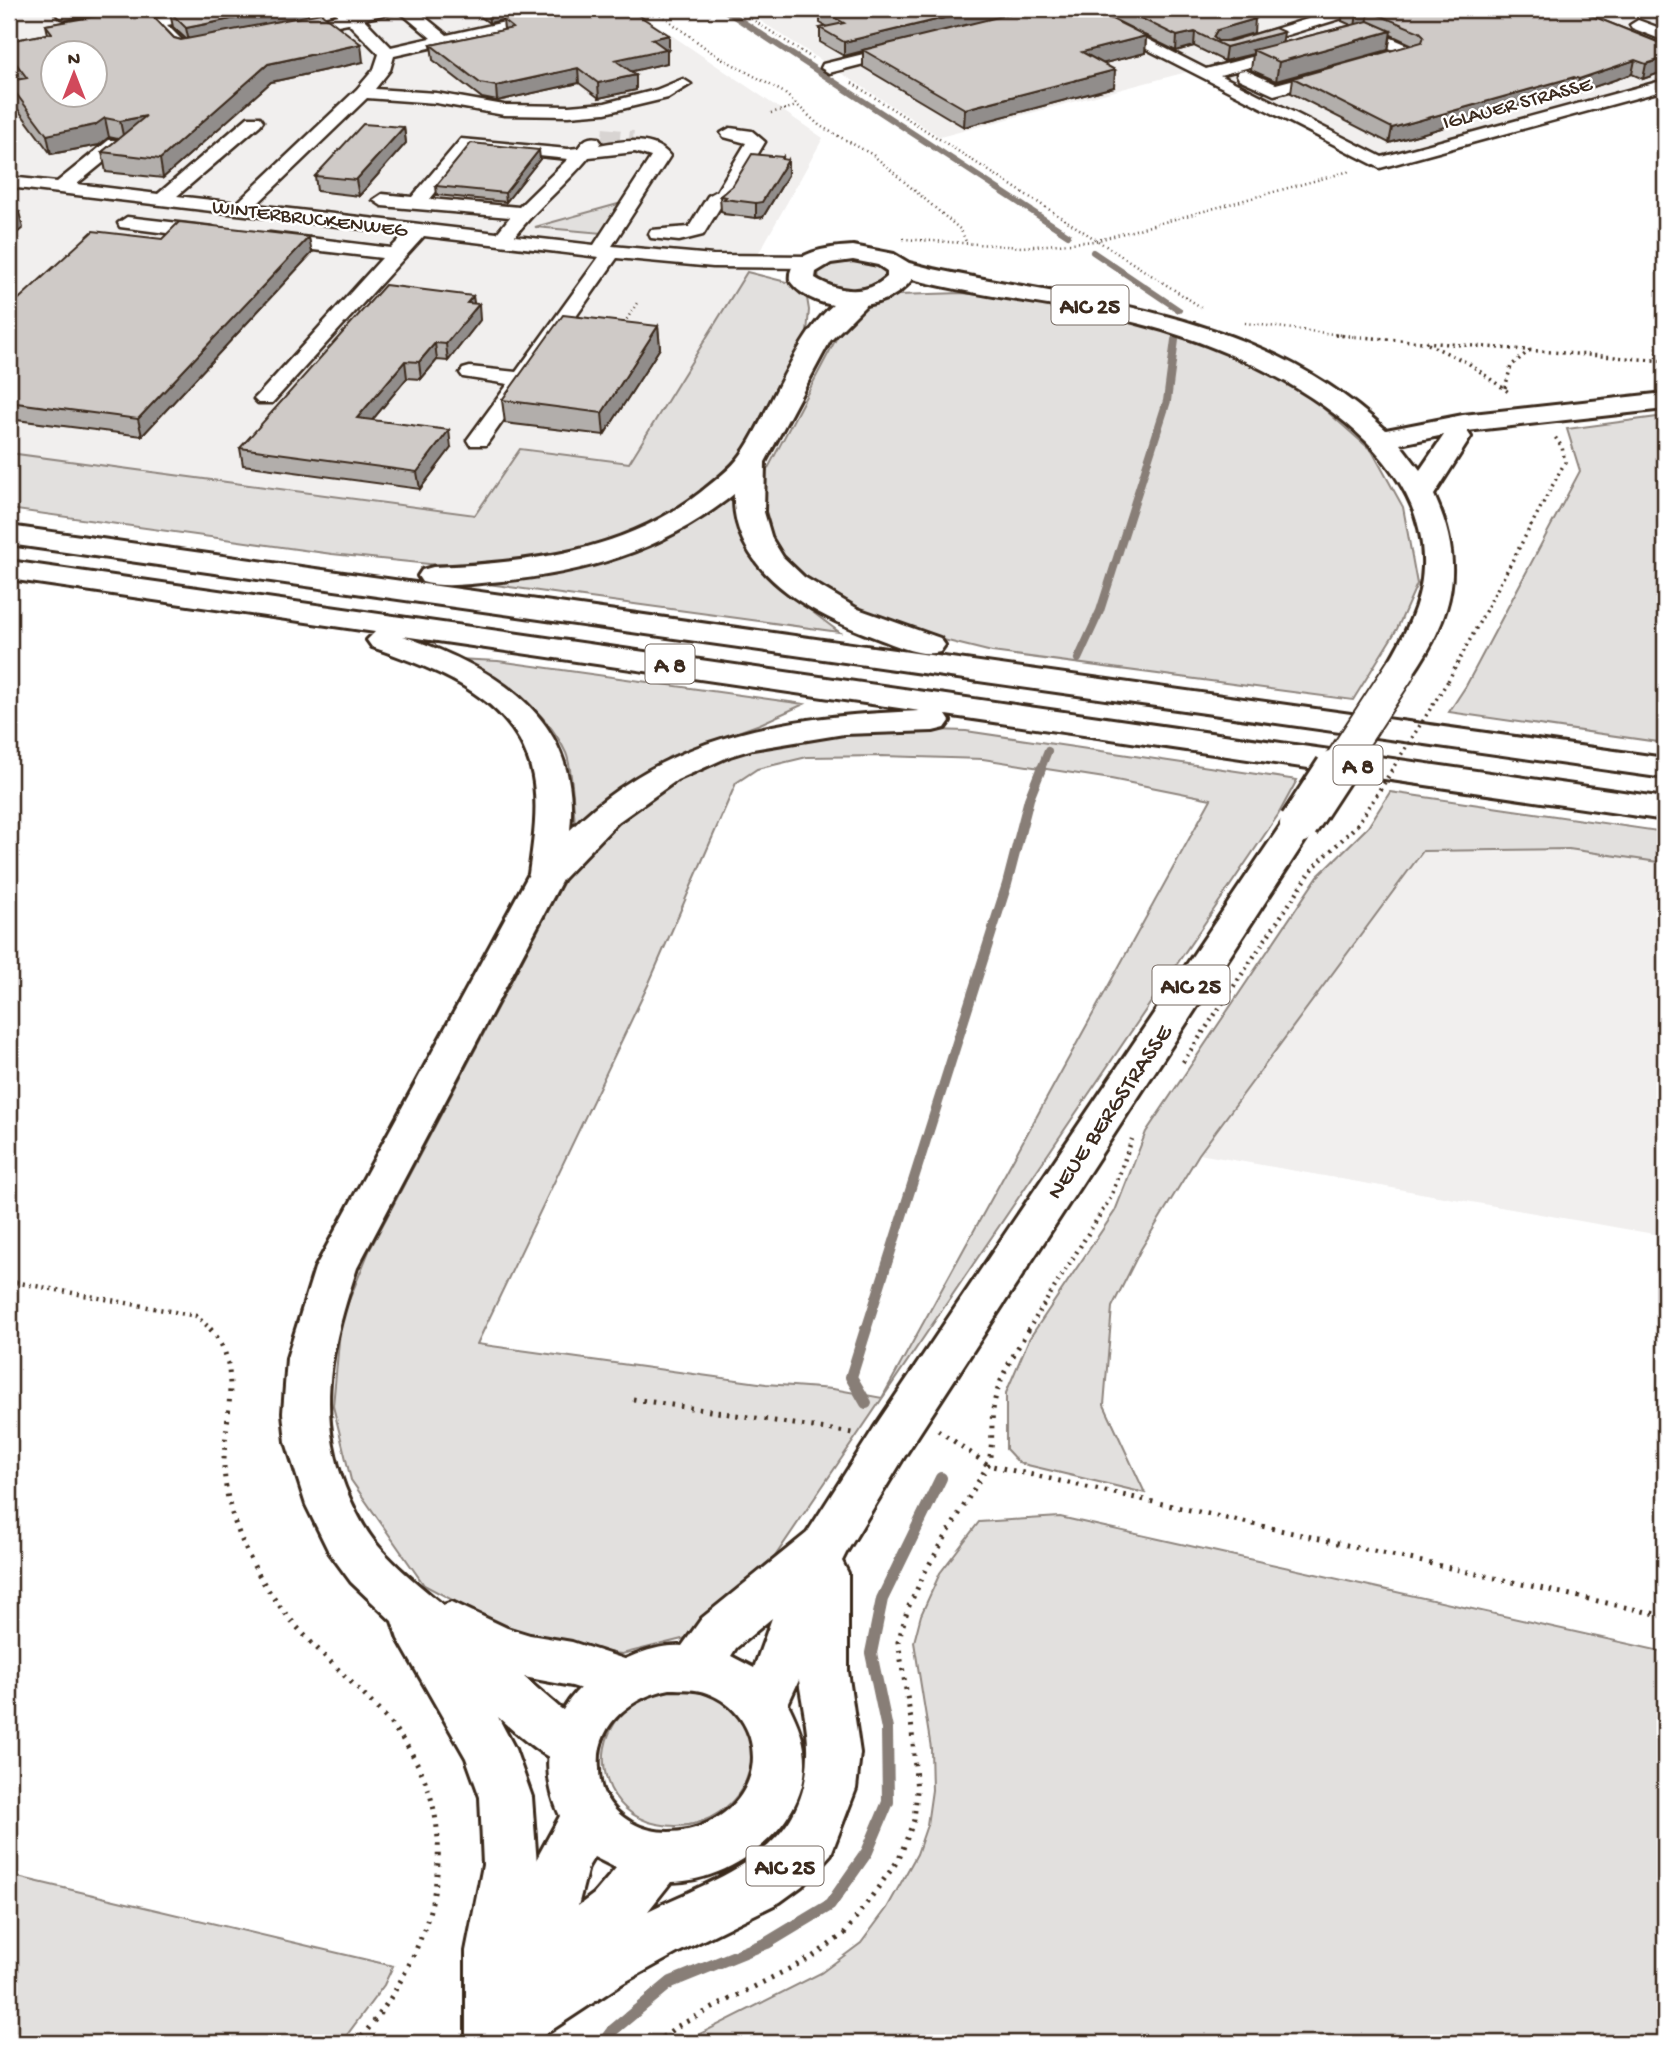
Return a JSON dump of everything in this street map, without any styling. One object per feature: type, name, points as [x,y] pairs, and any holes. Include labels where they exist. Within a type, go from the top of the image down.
[{"type":"main road","points":[[301,575],[485,574],[538,568],[590,557],[631,544],[684,519],[715,497],[751,463],[819,337],[860,298],[896,279],[883,258],[853,253],[838,254],[812,279]]},
{"type":"main road","points":[[812,279],[860,298]]},
{"type":"main road","points":[[812,279],[819,337]]},
{"type":"main road","name":"AIC 25","points":[[896,279],[1109,308],[1184,328],[1248,352],[1334,399],[1378,413],[1460,430]]},
{"type":"main road","name":"AIC 25","points":[[1334,399],[1383,441],[1415,445],[1460,430],[1578,411],[1665,401]]},
{"type":"main road","points":[[1420,494],[1433,474],[1436,462],[1460,430]]},
{"type":"main road","name":"NEUE BERGSTRASSE","points":[[825,1545],[900,1425],[1400,670],[1426,625],[1438,572],[1436,539],[1420,494],[1405,468],[1383,441]]},
{"type":"main road","points":[[751,463],[749,513],[756,536],[781,573],[803,590],[830,607],[884,632],[1061,683]]},
{"type":"main road","name":"A 8","points":[[9,535],[1665,768]]},
{"type":"main road","name":"A 8","points":[[9,570],[1665,809]]},
{"type":"main road","points":[[289,609],[426,655],[480,680],[506,699],[538,740],[550,771],[555,802],[554,834],[547,874]]},
{"type":"main road","points":[[573,1746],[546,1730],[367,1568],[339,1526],[323,1491],[308,1445],[303,1403],[307,1365],[316,1326],[336,1268],[547,874],[606,814],[634,792],[691,760],[728,746],[782,733],[844,724],[1051,719]]},
{"type":"main road","name":"AIC 25","points":[[695,1668],[719,1633],[825,1545]]},
{"type":"main road","name":"AIC 25","points":[[762,1704],[784,1660],[799,1609],[825,1545]]},
{"type":"main road","name":"AIC 25","points":[[491,2039],[604,1964],[660,1933],[761,1884],[783,1868],[812,1837],[830,1790],[834,1753],[823,1671],[825,1545]]},
{"type":"main road","points":[[398,1595],[493,1645],[530,1657],[572,1664],[625,1681]]},
{"type":"main road","points":[[398,1595],[489,1749],[506,1797],[510,1865],[493,1951],[491,2039]]},
{"type":"main road","name":"AIC 25","points":[[670,1667],[695,1668],[720,1674],[743,1687],[762,1704],[771,1719],[780,1752],[777,1778],[768,1802],[743,1831],[710,1850],[682,1857],[659,1857],[618,1844],[596,1828],[575,1795],[571,1771],[573,1746],[581,1725],[600,1699],[625,1681],[648,1671],[670,1667]]},
{"type":"main road","points":[[491,2039],[546,1924],[563,1860],[588,1817]]},
{"type":"main road","points":[[491,2039],[572,1944],[612,1912],[659,1857]]},
{"type":"street","points":[[60,9],[65,14],[94,9]]},
{"type":"street","points":[[197,48],[184,51],[155,23],[226,9]]},
{"type":"street","points":[[274,33],[346,13],[391,9]]},
{"type":"street","points":[[406,9],[443,40]]},
{"type":"street","points":[[387,53],[554,16],[560,9]]},
{"type":"street","points":[[1076,9],[1380,163]]},
{"type":"street","points":[[1230,47],[1356,9]]},
{"type":"street","points":[[346,13],[387,53]]},
{"type":"street","points":[[1638,25],[1665,36]]},
{"type":"street","points":[[1230,67],[1274,90],[1411,52],[1366,32],[1341,38]]},
{"type":"street","points":[[829,68],[921,45]]},
{"type":"street","points":[[1205,74],[1304,48]]},
{"type":"street","points":[[242,209],[363,93],[382,70],[387,53]]},
{"type":"street","points":[[1181,62],[1206,55]]},
{"type":"street","points":[[363,93],[436,98],[504,110],[569,111],[605,108],[662,94],[683,84]]},
{"type":"street","name":"IGLAUER STRASSE","points":[[1380,163],[1665,85]]},
{"type":"street","points":[[254,121],[127,223],[396,254]]},
{"type":"street","points":[[658,234],[679,235],[696,231],[715,200],[724,195],[756,142],[746,135],[730,133]]},
{"type":"street","points":[[503,239],[523,213],[565,175],[600,136]]},
{"type":"street","points":[[417,203],[467,144],[582,153],[618,147],[648,148],[645,142],[661,156],[605,251],[587,302],[569,329],[521,379],[478,440]]},
{"type":"street","points":[[61,188],[115,144]]},
{"type":"street","name":"WINTERBRUCKENWEG","points":[[9,182],[242,209],[372,210],[420,229],[713,261],[812,279]]},
{"type":"street","points":[[372,210],[417,203],[523,213]]},
{"type":"street","points":[[265,399],[420,229]]},
{"type":"street","points":[[552,298],[587,302]]},
{"type":"street","points":[[470,373],[521,379]]},
{"type":"path","points":[[653,9],[714,54],[783,92],[820,126],[873,155],[961,230],[967,244]]},
{"type":"path","points":[[736,9],[1188,301],[1212,313]]},
{"type":"path","points":[[771,113],[798,106]]},
{"type":"path","points":[[1095,241],[1380,163]]},
{"type":"path","points":[[617,334],[637,303]]},
{"type":"path","points":[[1241,322],[1276,329],[1665,361]]},
{"type":"path","points":[[1426,342],[1468,363],[1505,388],[1511,366],[1530,351]]},
{"type":"path","points":[[1177,1071],[1314,867],[1357,825],[1448,681],[1565,462],[1562,447],[1549,429]]},
{"type":"path","points":[[655,2043],[676,2027],[812,1957],[844,1934],[899,1859],[914,1820],[917,1791],[914,1739],[898,1643],[908,1608],[926,1570],[988,1465],[993,1449],[994,1404],[1009,1361],[1111,1197],[1131,1141],[1138,1131]]},
{"type":"path","points":[[9,1282],[197,1316],[214,1332],[226,1351],[231,1380],[224,1461],[231,1513],[259,1580],[293,1626],[396,1730],[421,1766],[438,1815],[441,1840],[434,1902],[397,1988],[357,2043]]},
{"type":"path","points":[[633,1399],[900,1425],[988,1465],[1665,1616]]},
{"type":"shaded area","points":[[9,9],[633,9],[823,138],[764,244],[629,463],[520,449],[475,515],[9,453]]},
{"type":"shaded area","points":[[742,9],[1665,9],[1665,79],[1382,159],[1202,68],[940,137]]},
{"type":"shaded area","points":[[622,204],[602,233],[535,227]]},
{"type":"shaded area","points":[[845,258],[883,264],[892,277],[865,288],[846,291],[837,290],[819,280],[818,271],[828,263]]},
{"type":"shaded area","points":[[747,272],[790,283],[806,292],[809,310],[807,333],[735,465],[692,505],[622,540],[507,566],[429,564],[332,554],[9,509],[9,453],[475,515],[520,449],[629,463]]},
{"type":"shaded area","points":[[962,293],[1034,301],[1125,319],[1218,347],[1306,393],[1372,451],[1403,507],[1417,584],[1397,629],[1353,700],[992,652],[883,625],[808,584],[775,549],[757,509],[767,470],[837,337],[864,308],[898,295]]},
{"type":"shaded area","points":[[1665,416],[1665,585],[1659,589],[1659,642],[1665,644],[1665,743],[1449,712],[1466,686],[1580,471],[1567,429]]},
{"type":"shaded area","points":[[732,499],[749,553],[781,588],[839,632],[488,584],[614,560],[659,543]]},
{"type":"shaded area","points":[[457,659],[498,661],[804,704],[760,724],[669,757],[575,824],[570,769],[566,753],[557,736],[534,708],[520,697],[490,676]]},
{"type":"shaded area","points":[[876,728],[966,731],[1297,780],[1278,815],[761,1577],[686,1638],[622,1654],[533,1643],[424,1585],[351,1480],[333,1406],[341,1320],[369,1251],[582,847],[631,804],[690,771],[779,743]],"holes":[[[807,757],[983,759],[1111,779],[1211,799],[882,1398],[833,1389],[766,1384],[477,1344],[649,983],[736,783],[757,769]]]},
{"type":"shaded area","points":[[1390,792],[1665,832],[1665,863],[1569,849],[1423,851],[1199,1154],[1141,1249],[1112,1307],[1104,1405],[1145,1493],[1019,1463],[1006,1449],[1006,1393],[1029,1339],[1115,1211],[1146,1132],[1318,876],[1368,827]]},
{"type":"shaded area","points":[[1569,849],[1665,863],[1665,1236],[1199,1154],[1423,851]]},
{"type":"shaded area","points":[[1060,1517],[1665,1652],[1665,2043],[682,2043],[821,1973],[861,1943],[887,1908],[917,1854],[927,1825],[932,1790],[931,1748],[914,1642],[921,1615],[940,1573],[979,1522]]},
{"type":"shaded area","points":[[677,1689],[715,1698],[739,1716],[751,1740],[750,1767],[739,1792],[719,1812],[692,1824],[657,1824],[640,1818],[625,1808],[615,1796],[607,1781],[605,1748],[610,1731],[632,1705]]},
{"type":"shaded area","points":[[9,1875],[393,1966],[384,1985],[341,2043],[9,2043]]},
{"type":"building","points":[[129,9],[146,9],[174,38],[181,40],[321,13],[361,44],[268,64],[160,159],[102,152],[146,116],[120,121],[105,118],[95,125],[47,135],[9,84],[9,81],[27,78],[9,54],[9,41],[52,33],[46,25]]},
{"type":"building","points":[[189,9],[282,9],[186,28],[170,12]]},
{"type":"building","points":[[551,9],[564,9],[573,15],[604,9],[629,9],[669,35],[652,39],[666,49],[615,60],[636,75],[598,83],[578,68],[496,86],[480,83],[431,45],[513,28],[503,20]]},
{"type":"building","points":[[820,9],[982,9],[844,42],[820,28],[844,23]]},
{"type":"building","points":[[1031,9],[1092,9],[1146,36],[1082,52],[1115,70],[965,109],[863,50]]},
{"type":"building","points":[[1122,9],[1235,9],[1255,19],[1217,30],[1213,37],[1218,41],[1230,41],[1275,28],[1284,32],[1226,47],[1195,32],[1177,36]]},
{"type":"building","points":[[1347,9],[1575,9],[1665,45],[1665,58],[1646,64],[1635,60],[1579,79],[1574,77],[1392,128],[1293,78],[1422,42],[1424,36],[1420,32],[1369,11],[1357,13]]},
{"type":"building","points":[[1368,21],[1391,31],[1279,62],[1253,50]]},
{"type":"building","points":[[363,124],[404,127],[356,180],[315,176]]},
{"type":"building","points":[[471,143],[539,150],[505,193],[436,186]]},
{"type":"building","points":[[752,154],[783,157],[782,159],[788,160],[762,202],[724,199],[726,197],[720,196],[733,185]]},
{"type":"building","points":[[9,211],[19,212],[9,221]]},
{"type":"building","points":[[179,222],[309,237],[138,419],[9,402],[9,308],[93,231],[162,239]]},
{"type":"building","points":[[385,285],[473,296],[467,303],[479,304],[446,344],[435,343],[419,362],[405,361],[357,418],[449,430],[417,472],[240,448]]},
{"type":"building","points":[[563,315],[658,326],[602,413],[502,400]]},
{"type":"waterway","points":[[723,9],[1068,235]]},
{"type":"waterway","points":[[1093,252],[1179,310]]},
{"type":"waterway","points":[[1078,659],[1100,611],[1167,401],[1175,340]]},
{"type":"waterway","points":[[1040,771],[1048,751]]},
{"type":"waterway","points":[[866,1330],[1007,884],[1029,799],[1041,769]]},
{"type":"waterway","points":[[866,1329],[851,1377],[866,1403]]},
{"type":"waterway","points":[[603,2043],[612,2031],[671,1982],[767,1943],[830,1905],[867,1852],[888,1802],[887,1729],[871,1653],[882,1599],[941,1478]]},
{"type":"tunnel","points":[[602,137],[633,140]]}]
